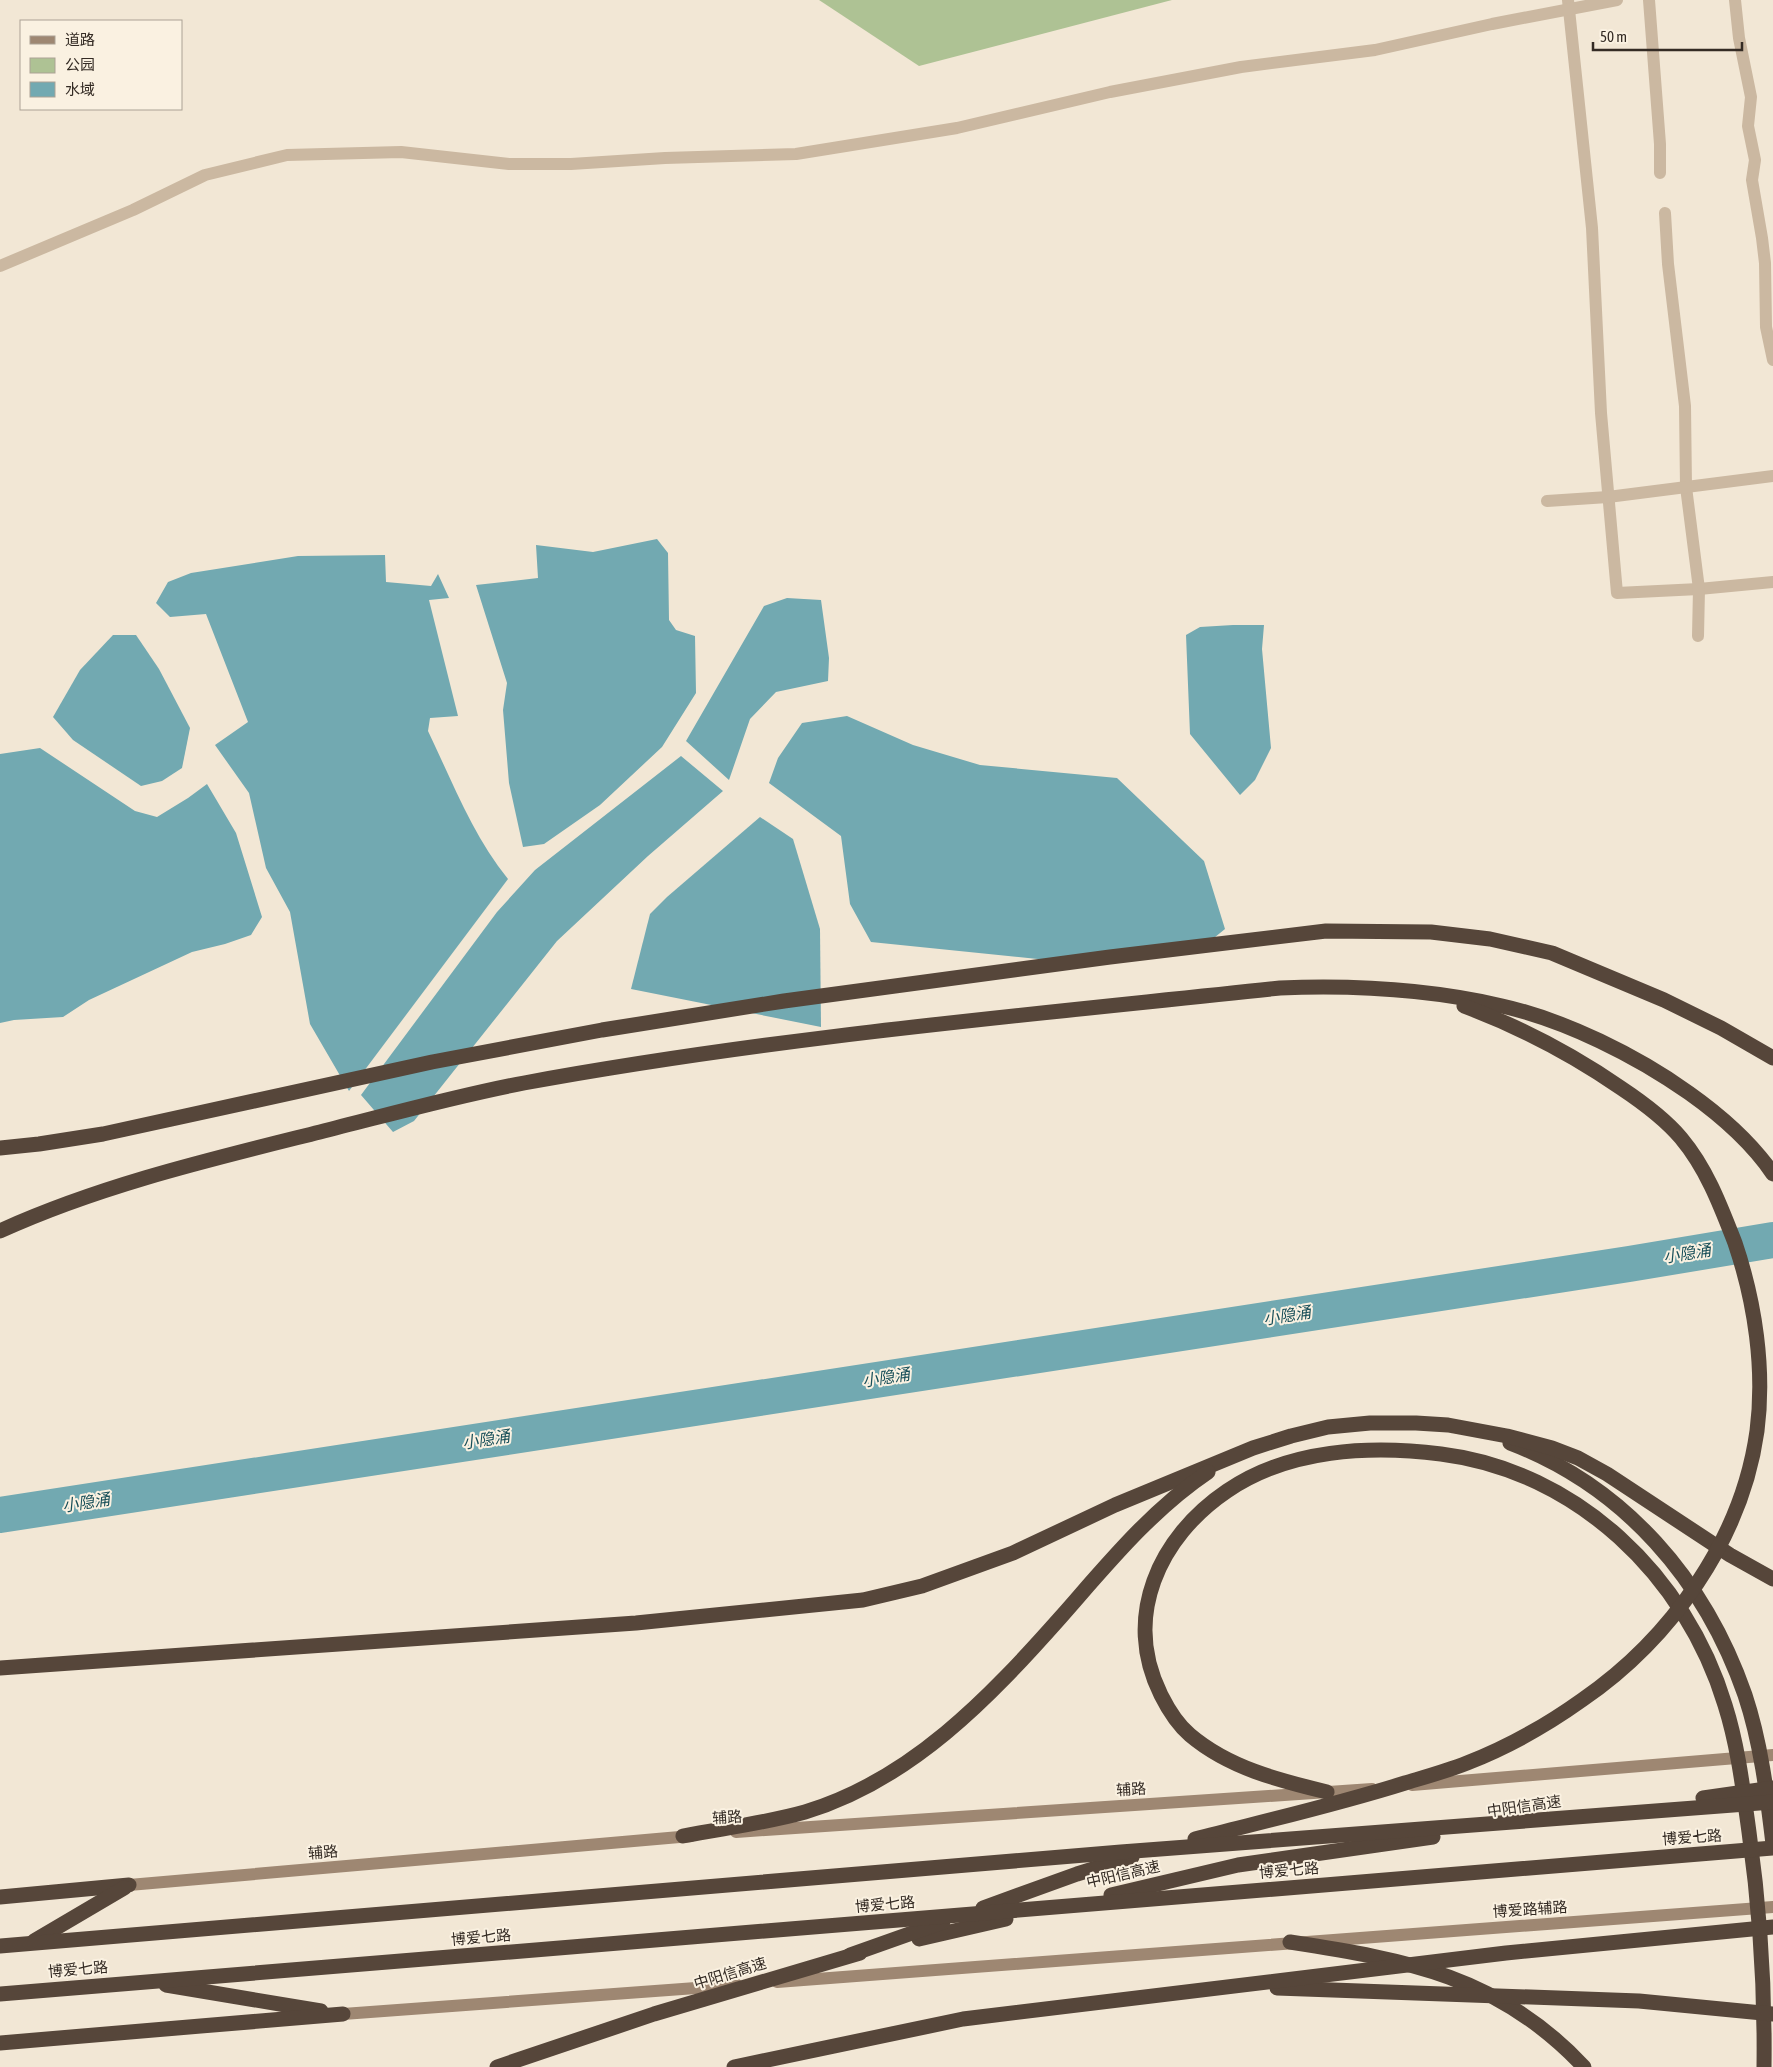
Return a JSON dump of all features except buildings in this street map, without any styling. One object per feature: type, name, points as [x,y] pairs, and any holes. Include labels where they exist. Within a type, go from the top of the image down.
[{"type":"highway","points":[[0,1148],[103,1134],[441,1060],[602,1030],[784,1001],[1110,957],[1326,931],[1431,932],[1490,939],[1552,953],[1656,997],[1721,1028],[1773,1058]]},
{"type":"highway","points":[[0,1233],[15,1225],[96,1194],[256,1148],[434,1102],[522,1084],[790,1042],[1280,988],[1334,986],[1379,988],[1432,994],[1502,1006],[1546,1020],[1605,1043],[1662,1074],[1711,1109],[1744,1141],[1773,1174]]},
{"type":"highway","points":[[850,1955],[1085,1872],[1190,1840],[1355,1798],[1466,1764],[1538,1728],[1584,1699],[1622,1669],[1650,1642],[1672,1616],[1705,1570],[1723,1538],[1750,1467],[1757,1431],[1760,1392],[1758,1350],[1752,1306],[1742,1264],[1723,1210],[1702,1169],[1680,1137],[1643,1103],[1594,1069],[1544,1040],[1493,1017],[1432,994]]},
{"type":"highway","points":[[1721,1028],[1773,1066]]},
{"type":"highway","points":[[0,1668],[636,1624],[863,1600],[922,1586],[1013,1553],[1115,1505],[1232,1456],[1291,1436],[1328,1427],[1370,1423],[1448,1425],[1531,1441],[1578,1458],[1607,1474],[1730,1555],[1773,1579]]},
{"type":"highway","points":[[1478,1431],[1548,1460],[1580,1478],[1612,1501],[1645,1531],[1674,1562],[1702,1601],[1725,1644],[1745,1696],[1758,1743],[1773,1844]]},
{"type":"highway","points":[[1327,1792],[1253,1772],[1218,1755],[1188,1734],[1168,1710],[1152,1679],[1145,1648],[1145,1615],[1152,1585],[1163,1558],[1180,1533],[1199,1513],[1228,1490],[1257,1474],[1294,1461],[1330,1454],[1372,1450],[1416,1451],[1454,1456],[1494,1465],[1563,1494],[1600,1519],[1656,1575],[1684,1614],[1706,1654],[1725,1704],[1736,1748],[1747,1812],[1761,1935],[1765,1999],[1764,2067]]},
{"type":"highway","points":[[683,1836],[806,1812],[862,1790],[914,1758],[963,1720],[992,1691],[1157,1514],[1198,1479],[1232,1456]]},
{"type":"highway","name":"中阳信高速","points":[[497,2067],[654,2014],[850,1955],[1238,1865],[1773,1788]]},
{"type":"highway","name":"博爱七路","points":[[0,1946],[1121,1852],[1773,1802]]},
{"type":"highway","name":"博爱七路","points":[[0,1994],[1773,1848]]},
{"type":"highway","points":[[30,1943],[129,1885]]},
{"type":"highway","points":[[0,1897],[129,1885]]},
{"type":"highway","points":[[734,2067],[963,2019],[1506,1953],[1773,1927]]},
{"type":"highway","points":[[1290,1942],[1394,1960],[1472,1985],[1510,2004],[1542,2027],[1584,2067]]},
{"type":"highway","points":[[142,1981],[343,2014]]},
{"type":"highway","points":[[1226,1986],[1639,2000],[1773,2014]]},
{"type":"highway","points":[[0,2043],[343,2014]]},
{"type":"street","points":[[0,266],[133,210],[205,175],[287,155],[401,152],[518,164],[796,154],[957,128],[1110,92],[1241,66],[1375,50],[1569,4],[1617,0]]},
{"type":"street","points":[[1649,0],[1660,144],[1660,173]]},
{"type":"street","points":[[1735,0],[1739,38],[1751,97],[1748,126],[1755,160],[1752,180],[1765,263],[1766,327],[1773,360]]},
{"type":"street","points":[[1569,4],[1592,228],[1601,413],[1617,593],[1699,589],[1773,582]]},
{"type":"street","points":[[1665,213],[1668,264],[1685,406],[1686,487],[1699,589],[1698,636]]},
{"type":"street","points":[[1548,501],[1608,497],[1773,476]]},
{"type":"street","points":[[1327,1792],[1773,1755]]},
{"type":"street","name":"辅路","points":[[129,1885],[683,1836],[1327,1792]]},
{"type":"street","name":"博爱路辅路","points":[[343,2014],[1773,1907]]},
{"type":"green space","points":[[819,0],[1172,0],[919,66]]},
{"type":"water","points":[[657,539],[668,553],[669,620],[676,630],[695,636],[696,693],[662,747],[600,805],[544,844],[523,847],[509,783],[503,710],[507,683],[476,585],[538,578],[536,545],[593,552]]},
{"type":"water","points":[[385,555],[386,582],[431,586],[438,574],[449,598],[429,600],[458,716],[430,718],[428,731],[484,845],[508,879],[349,1091],[310,1024],[290,912],[266,868],[249,793],[215,745],[248,722],[206,614],[170,617],[156,603],[168,582],[191,573],[298,556]]},
{"type":"water","points":[[787,598],[821,600],[829,658],[828,681],[776,692],[750,719],[729,780],[686,741],[764,606]]},
{"type":"water","points":[[1264,625],[1262,649],[1271,748],[1255,780],[1240,795],[1190,734],[1186,635],[1200,627]]},
{"type":"water","points":[[113,635],[136,635],[159,669],[190,728],[182,768],[162,781],[141,786],[73,740],[53,717],[80,670]]},
{"type":"water","points":[[847,716],[913,745],[980,765],[1117,778],[1204,861],[1225,929],[1199,950],[1057,961],[871,942],[850,904],[841,836],[769,783],[778,758],[802,723]]},
{"type":"water","points":[[40,748],[135,811],[157,817],[207,784],[236,833],[262,917],[251,935],[192,952],[89,1000],[63,1017],[14,1020],[0,1023],[0,754]]},
{"type":"water","points":[[681,756],[723,791],[648,856],[557,941],[414,1121],[393,1132],[361,1095],[497,912],[535,870]]},
{"type":"water","points":[[760,817],[793,839],[820,929],[821,1027],[631,989],[650,914],[667,897]]},
{"type":"waterway","name":"小隐涌","points":[[0,1515],[1629,1264],[1773,1240]]}]
